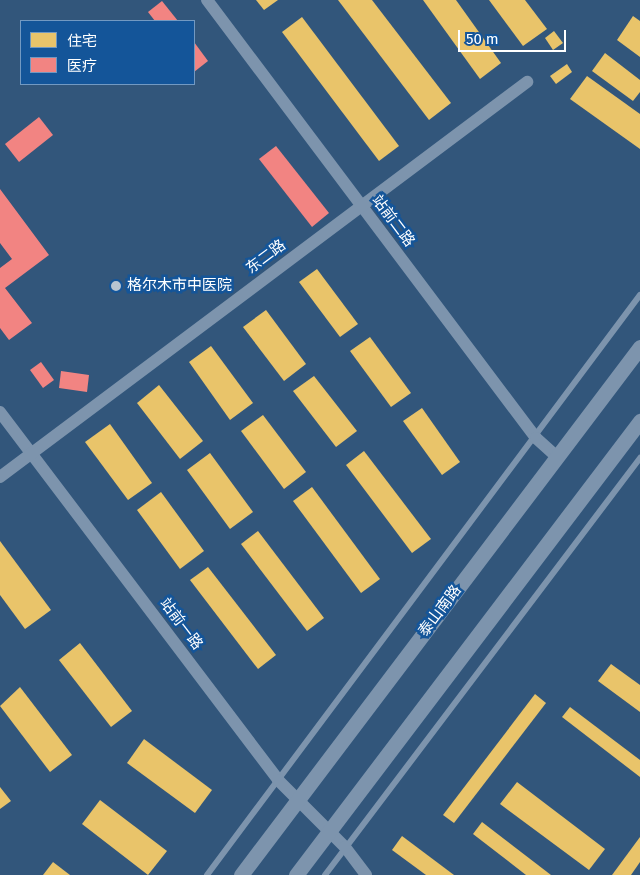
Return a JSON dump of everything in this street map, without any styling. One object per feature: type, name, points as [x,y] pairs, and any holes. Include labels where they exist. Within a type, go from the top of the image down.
[{"type":"street","name":"站前二路","points":[[207,0],[536,438],[557,457]]},
{"type":"street","name":"东二路","points":[[0,477],[527,82]]},
{"type":"street","name":"泰山南路","points":[[241,875],[640,348]]},
{"type":"street","name":"站前一路","points":[[0,412],[278,780],[346,847],[366,875]]},
{"type":"street","points":[[296,875],[640,421]]},
{"type":"lane","points":[[207,875],[536,438],[640,295]]},
{"type":"lane","points":[[324,875],[640,458]]},
{"type":"building: 住宅","points":[[256,0],[278,0],[264,10]]},
{"type":"building: 住宅","points":[[338,0],[372,0],[451,103],[429,120]]},
{"type":"building: 住宅","points":[[423,0],[456,0],[501,63],[480,79]]},
{"type":"building: 住宅","points":[[489,0],[525,0],[547,29],[523,46]]},
{"type":"building: 住宅","points":[[633,16],[640,21],[640,57],[617,40]]},
{"type":"building: 住宅","points":[[302,17],[399,146],[379,161],[282,32]]},
{"type":"building: 住宅","points":[[554,31],[563,43],[553,50],[545,38]]},
{"type":"building: 住宅","points":[[605,53],[640,80],[640,92],[633,101],[592,71]]},
{"type":"building: 住宅","points":[[567,64],[572,72],[556,84],[550,76]]},
{"type":"building: 住宅","points":[[587,76],[640,114],[640,149],[570,99]]},
{"type":"building: 住宅","points":[[317,269],[358,324],[340,337],[299,282]]},
{"type":"building: 住宅","points":[[266,310],[306,364],[284,381],[243,327]]},
{"type":"building: 住宅","points":[[370,337],[411,393],[391,407],[350,351]]},
{"type":"building: 住宅","points":[[211,346],[253,403],[230,420],[189,362]]},
{"type":"building: 住宅","points":[[314,376],[357,431],[336,447],[293,391]]},
{"type":"building: 住宅","points":[[159,385],[203,441],[180,459],[137,403]]},
{"type":"building: 住宅","points":[[422,408],[460,462],[442,475],[403,421]]},
{"type":"building: 住宅","points":[[263,415],[306,472],[284,489],[241,431]]},
{"type":"building: 住宅","points":[[110,424],[152,483],[128,500],[85,442]]},
{"type":"building: 住宅","points":[[364,451],[431,539],[412,553],[346,465]]},
{"type":"building: 住宅","points":[[210,453],[253,512],[230,529],[187,470]]},
{"type":"building: 住宅","points":[[312,487],[380,579],[361,593],[293,501]]},
{"type":"building: 住宅","points":[[161,492],[204,551],[180,569],[137,510]]},
{"type":"building: 住宅","points":[[258,531],[324,618],[307,631],[241,544]]},
{"type":"building: 住宅","points":[[0,541],[51,610],[25,629],[0,595]]},
{"type":"building: 住宅","points":[[208,567],[276,655],[258,669],[190,580]]},
{"type":"building: 住宅","points":[[80,643],[132,711],[111,727],[59,660]]},
{"type":"building: 住宅","points":[[611,664],[640,685],[640,712],[598,681]]},
{"type":"building: 住宅","points":[[20,687],[72,755],[50,772],[0,706]]},
{"type":"building: 住宅","points":[[535,694],[546,703],[454,823],[443,815]]},
{"type":"building: 住宅","points":[[570,707],[640,760],[640,777],[562,717]]},
{"type":"building: 住宅","points":[[144,739],[212,790],[195,813],[127,763]]},
{"type":"building: 住宅","points":[[517,782],[605,849],[589,870],[500,804]]},
{"type":"building: 住宅","points":[[0,787],[11,801],[0,809]]},
{"type":"building: 住宅","points":[[100,800],[167,851],[148,875],[82,824]]},
{"type":"building: 住宅","points":[[482,822],[551,875],[526,875],[473,834]]},
{"type":"building: 住宅","points":[[402,836],[454,875],[426,875],[392,850]]},
{"type":"building: 住宅","points":[[640,837],[640,862],[631,875],[612,875]]},
{"type":"building: 住宅","points":[[53,862],[70,875],[43,875]]},
{"type":"building: 医疗","points":[[162,1],[177,20],[154,20],[148,12]]},
{"type":"building: 医疗","points":[[195,43],[208,61],[195,71]]},
{"type":"building: 医疗","points":[[39,117],[53,135],[19,162],[5,144]]},
{"type":"building: 医疗","points":[[276,146],[329,213],[312,227],[259,159]]},
{"type":"building: 医疗","points":[[0,189],[49,255],[5,288],[32,323],[9,340],[0,328],[0,268],[12,259],[0,243]]},
{"type":"building: 医疗","points":[[41,362],[54,380],[43,388],[30,370]]},
{"type":"building: 医疗","points":[[61,371],[89,375],[87,392],[59,388]]},
{"type":"place","name":"格尔木市中医院","points":[[116,286]]}]
